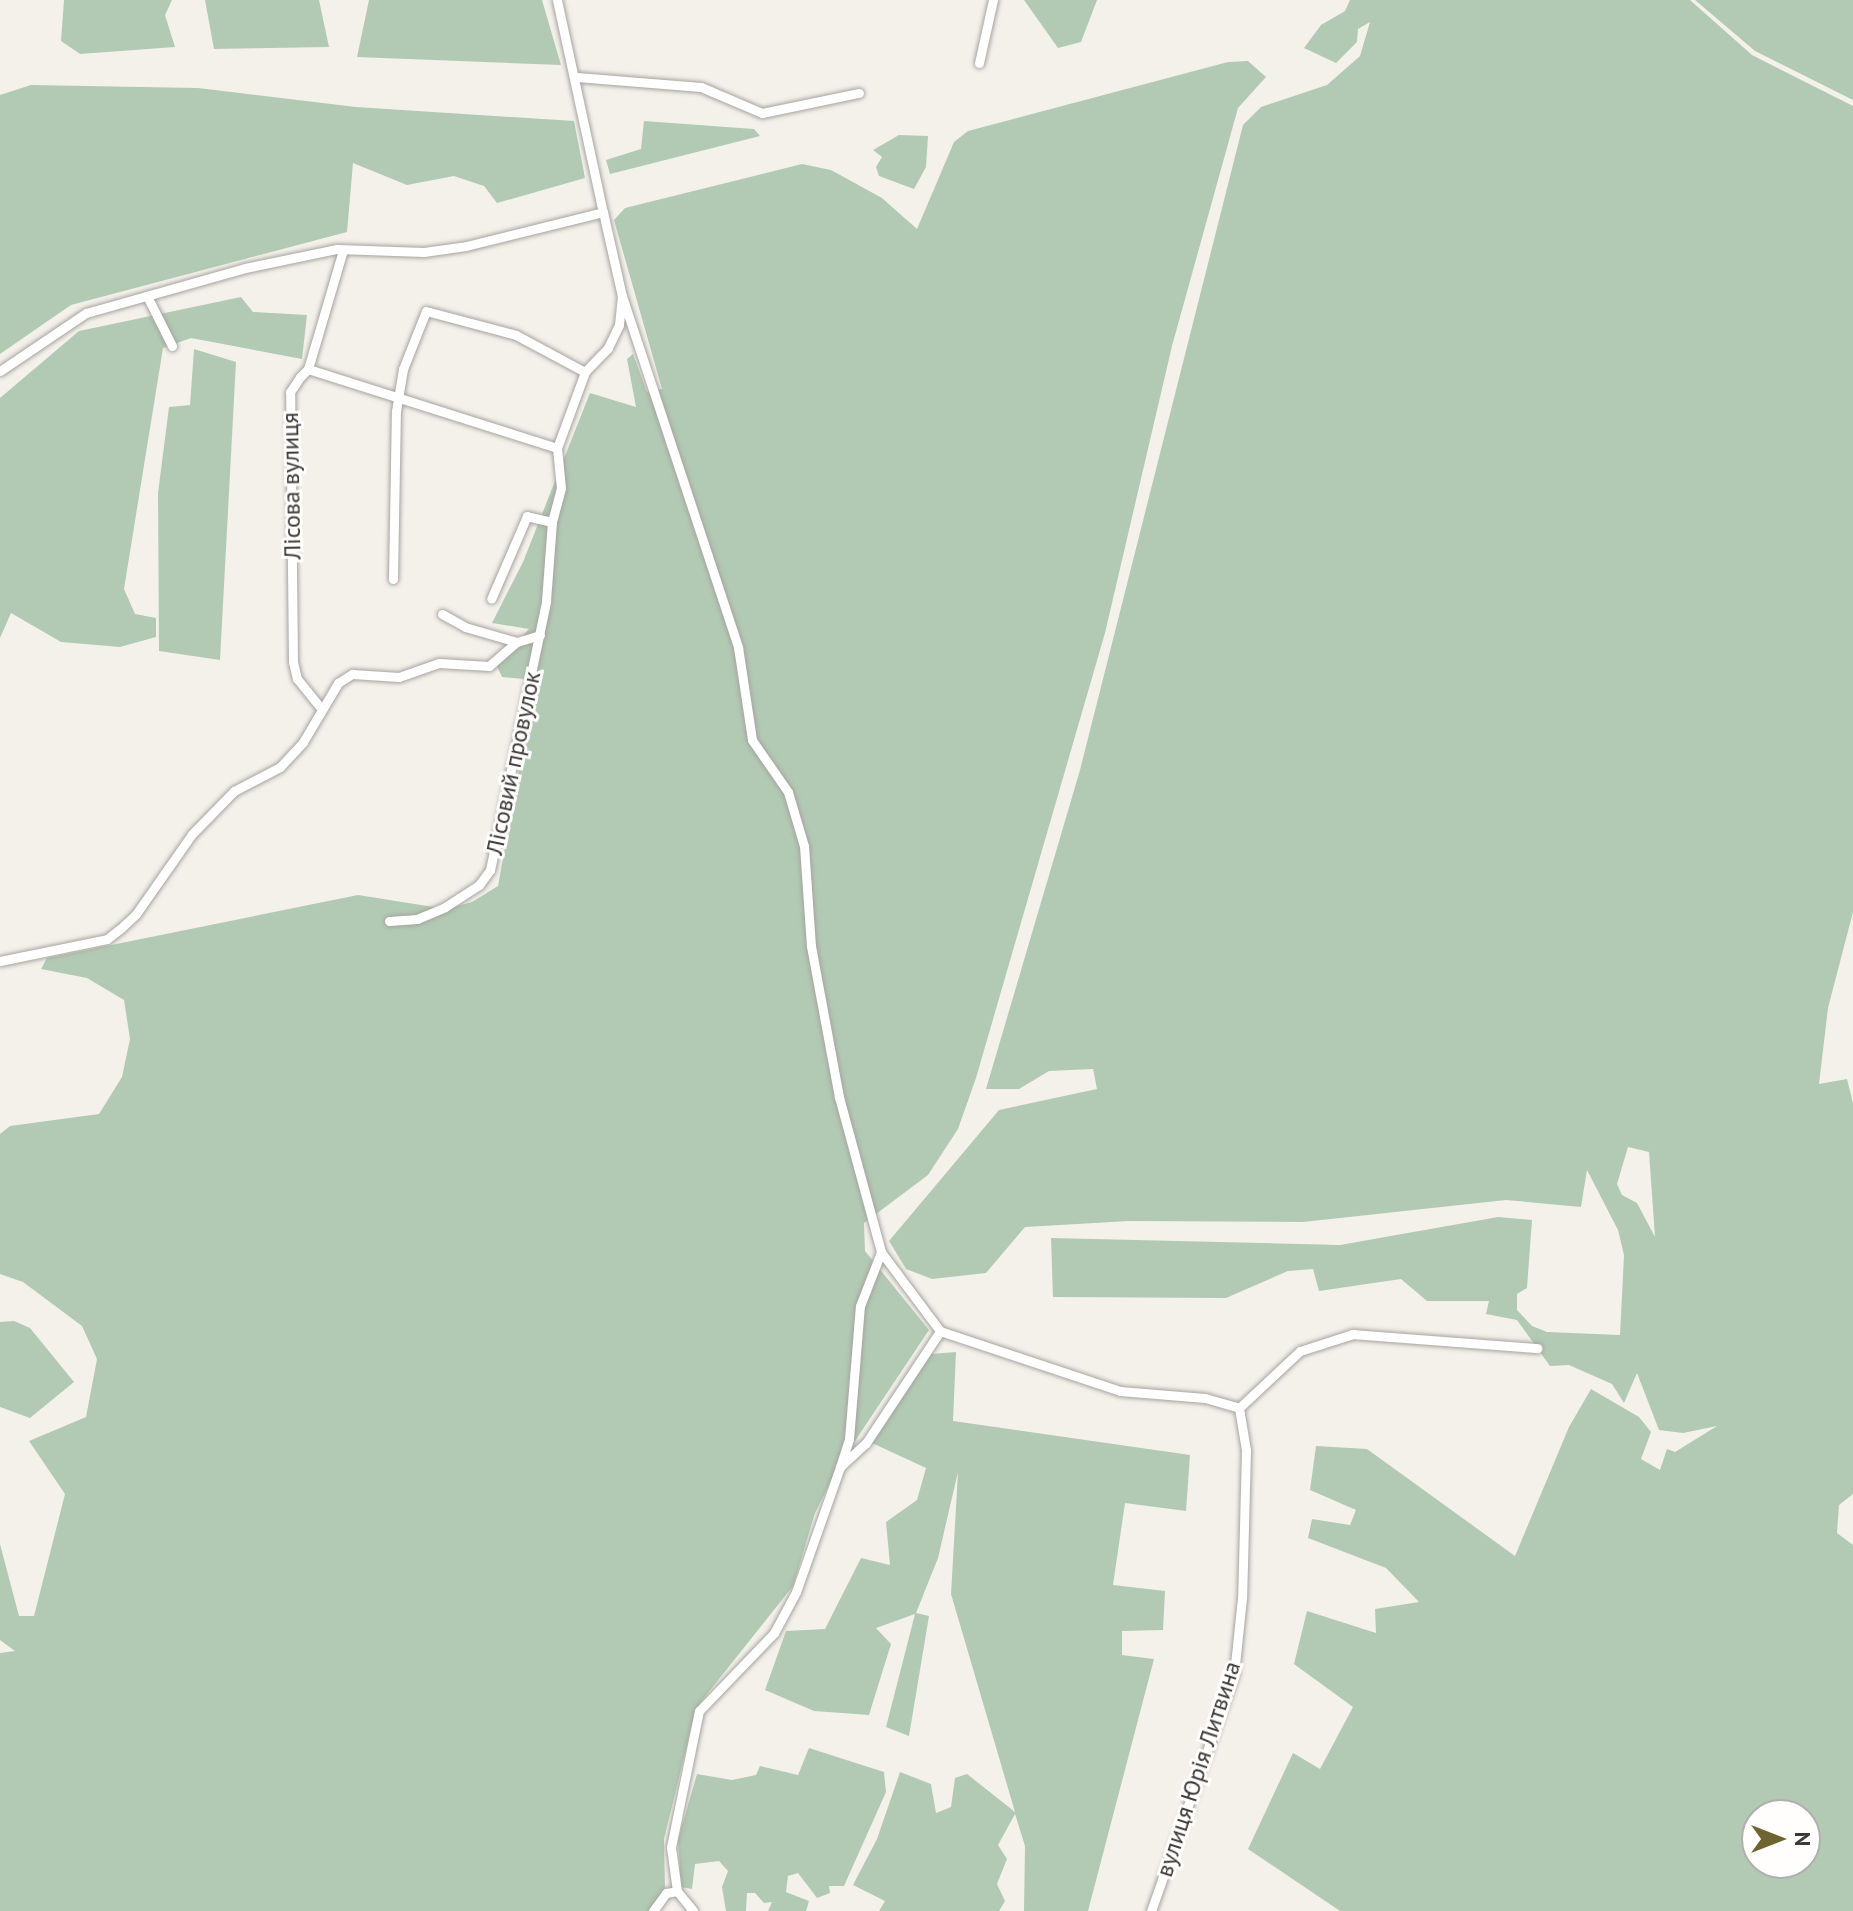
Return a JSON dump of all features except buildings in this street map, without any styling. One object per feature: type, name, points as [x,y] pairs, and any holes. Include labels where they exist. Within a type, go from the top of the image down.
[{"type":"street","points":[[557,0],[577,77],[622,296],[738,647],[752,740],[788,792],[804,846],[811,946],[839,1097],[881,1252],[940,1331],[1120,1391],[1205,1398],[1239,1408],[1300,1351],[1353,1334],[1537,1348]]},
{"type":"street","points":[[979,63],[993,0]]},
{"type":"street","points":[[577,77],[701,87],[762,113],[859,93]]},
{"type":"street","points":[[0,371],[86,313],[222,274],[343,250],[424,252],[603,212]]},
{"type":"street","name":"Лісова вулиця","points":[[320,707],[297,679],[290,392],[308,369],[343,250]]},
{"type":"street","points":[[147,296],[172,346]]},
{"type":"street","points":[[491,599],[527,516],[552,522],[561,488],[557,448],[585,372],[608,348],[619,325],[622,296]]},
{"type":"street","points":[[393,579],[391,476],[398,399],[426,311],[516,335],[585,372]]},
{"type":"street","points":[[308,369],[557,448]]},
{"type":"street","name":"Лісовий провулок","points":[[389,921],[417,919],[445,907],[479,885],[490,870],[519,712],[540,635],[552,522]]},
{"type":"street","name":"Лісовий провулок","points":[[442,614],[465,627],[517,642]]},
{"type":"street","points":[[517,642],[540,635]]},
{"type":"street","name":"Лісовий провулок","points":[[0,961],[107,939],[136,914],[167,866],[224,801],[280,767],[303,742],[320,707],[352,674],[399,677],[439,663],[489,666],[517,642]]},
{"type":"street","points":[[693,1911],[677,1891],[671,1847],[699,1711],[774,1633],[796,1592],[849,1439],[860,1306],[881,1252]]},
{"type":"street","points":[[840,1467],[866,1443],[940,1331]]},
{"type":"street","name":"вулиця Юрія Литвина","points":[[1151,1911],[1234,1674],[1242,1598],[1246,1450],[1239,1408]]},
{"type":"street","points":[[653,1911],[666,1893],[677,1891]]},
{"type":"green space","points":[[64,0],[172,0],[165,15],[175,47],[80,54],[61,41]]},
{"type":"green space","points":[[205,0],[319,0],[329,47],[214,49]]},
{"type":"green space","points":[[369,0],[542,0],[561,65],[357,57]]},
{"type":"green space","points":[[1024,0],[1097,0],[1081,42],[1058,48]]},
{"type":"green space","points":[[1350,0],[1690,0],[1752,55],[1853,106],[1853,912],[1828,1008],[1819,1084],[1847,1079],[1853,1103],[1853,1494],[1839,1505],[1837,1533],[1853,1545],[1853,1911],[1340,1911],[1248,1849],[1293,1753],[1320,1769],[1353,1707],[1294,1664],[1307,1611],[1376,1633],[1375,1609],[1419,1602],[1386,1568],[1308,1538],[1312,1519],[1350,1525],[1356,1510],[1310,1490],[1316,1446],[1367,1449],[1515,1556],[1569,1427],[1591,1389],[1639,1417],[1651,1432],[1641,1459],[1660,1470],[1667,1449],[1675,1452],[1717,1426],[1683,1433],[1659,1430],[1637,1373],[1624,1403],[1612,1384],[1569,1365],[1550,1366],[1517,1320],[1486,1314],[1489,1301],[1427,1301],[1401,1279],[1319,1291],[1313,1269],[1288,1271],[1226,1298],[1053,1297],[1051,1238],[1340,1245],[1498,1217],[1532,1220],[1527,1288],[1517,1294],[1517,1310],[1532,1326],[1547,1332],[1620,1335],[1624,1255],[1618,1230],[1587,1170],[1581,1207],[1506,1200],[1303,1222],[1129,1221],[1025,1227],[986,1273],[932,1279],[906,1269],[889,1241],[999,1110],[1097,1089],[1093,1069],[1049,1071],[1019,1089],[986,1089],[1080,770],[1243,125],[1261,107],[1327,85],[1360,56],[1370,22],[1358,29],[1357,42],[1336,63],[1304,48],[1321,25],[1345,11]],"holes":[[[1628,1147],[1649,1152],[1655,1237],[1637,1203],[1622,1195],[1617,1184]]]},
{"type":"green space","points":[[1695,0],[1853,0],[1853,100],[1755,51]]},
{"type":"green space","points":[[1248,61],[1266,77],[1238,108],[1172,346],[1105,633],[976,1078],[958,1129],[928,1175],[864,1223],[865,1251],[929,1330],[839,1465],[815,1513],[793,1586],[696,1708],[664,1839],[665,1888],[650,1911],[0,1911],[0,1653],[15,1651],[0,1640],[0,1544],[19,1616],[34,1616],[65,1494],[29,1441],[86,1417],[97,1359],[82,1326],[23,1282],[0,1274],[0,1134],[10,1126],[99,1114],[122,1077],[130,1039],[124,1000],[87,978],[41,969],[47,958],[358,895],[446,909],[472,902],[498,886],[535,680],[502,677],[496,664],[529,629],[492,623],[523,562],[590,393],[636,407],[627,359],[633,354],[647,392],[662,389],[614,220],[625,208],[802,164],[831,170],[882,198],[917,229],[954,142],[968,131],[1228,62]]},
{"type":"green space","points":[[31,85],[198,88],[356,107],[574,121],[585,178],[497,203],[484,186],[454,176],[407,185],[353,163],[347,232],[71,305],[0,354],[0,95]]},
{"type":"green space","points":[[644,121],[754,129],[760,136],[610,174],[606,160],[641,149]]},
{"type":"green space","points":[[899,135],[928,136],[926,167],[914,189],[879,176],[876,167],[882,157],[873,150]]},
{"type":"green space","points":[[241,297],[253,312],[307,315],[302,359],[191,338],[163,348],[124,589],[135,614],[156,618],[156,637],[120,647],[61,642],[11,613],[0,638],[0,398],[79,331]]},
{"type":"green space","points":[[194,349],[236,362],[220,660],[159,651],[158,493],[169,407],[190,405]]},
{"type":"green space","points":[[14,1321],[30,1328],[74,1382],[30,1418],[0,1407],[0,1322]]},
{"type":"green space","points":[[956,1352],[953,1421],[1190,1455],[1186,1511],[1125,1503],[1113,1585],[1165,1591],[1163,1630],[1122,1631],[1122,1655],[1154,1659],[1088,1911],[1024,1911],[1025,1846],[1015,1814],[998,1845],[1007,1859],[997,1884],[1005,1901],[999,1911],[879,1911],[885,1901],[853,1885],[877,1839],[900,1772],[931,1784],[936,1813],[951,1807],[955,1778],[967,1774],[1015,1812],[951,1594],[958,1472],[938,1558],[916,1613],[929,1616],[909,1736],[886,1727],[915,1614],[876,1628],[891,1644],[869,1715],[814,1711],[765,1690],[786,1631],[825,1629],[861,1558],[890,1565],[886,1522],[917,1500],[926,1468],[872,1443],[931,1354]]},
{"type":"green space","points":[[809,1748],[884,1772],[886,1792],[844,1886],[829,1886],[830,1893],[817,1898],[798,1873],[788,1876],[786,1892],[809,1901],[806,1911],[768,1911],[772,1902],[764,1903],[755,1893],[747,1893],[746,1911],[726,1911],[722,1887],[728,1871],[719,1861],[695,1864],[692,1889],[681,1887],[678,1840],[697,1774],[732,1780],[756,1775],[760,1766],[798,1775]]}]
